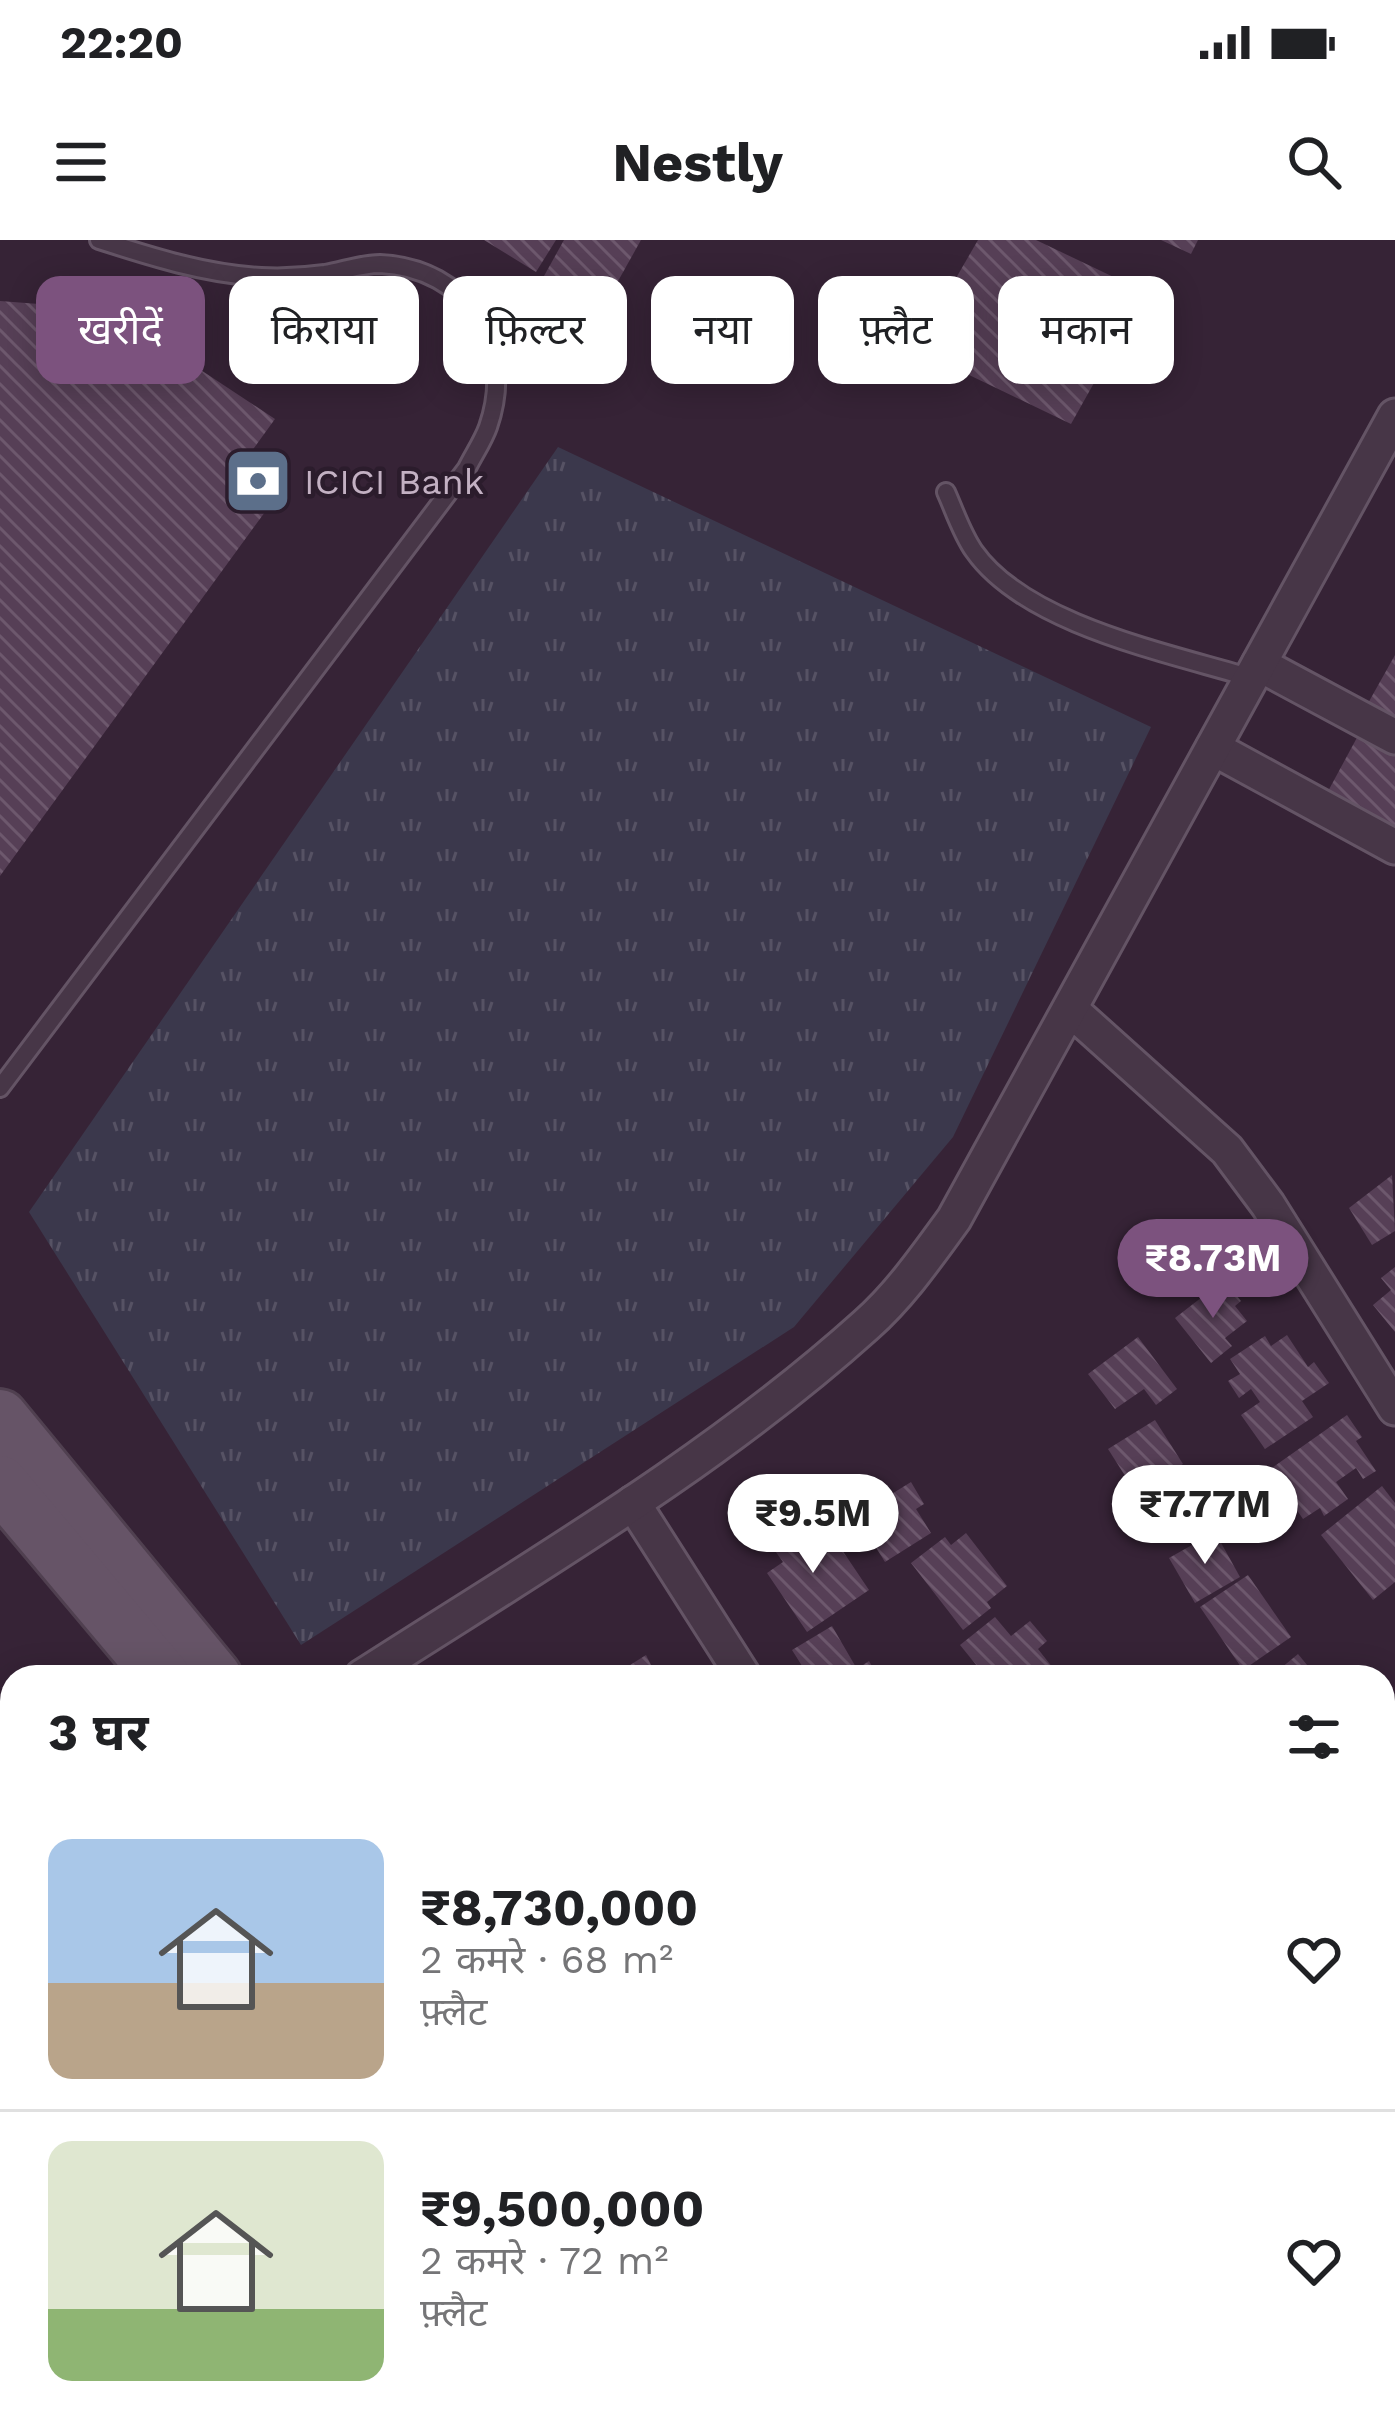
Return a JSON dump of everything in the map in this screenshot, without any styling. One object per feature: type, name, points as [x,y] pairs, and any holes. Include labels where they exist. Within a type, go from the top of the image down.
[{"type":"main road","points":[[0,1417],[204,1665]]},
{"type":"main road","points":[[0,1483],[153,1665]]},
{"type":"street","points":[[381,1665],[681,1472],[868,1324],[915,1271],[954,1220],[1395,416]]},
{"type":"street","points":[[1255,671],[1395,737]]},
{"type":"street","points":[[1213,748],[1395,848]]},
{"type":"street","points":[[1070,1009],[1227,1150],[1268,1205],[1395,1408]]},
{"type":"street","points":[[633,1503],[736,1665]]},
{"type":"lane","points":[[0,1088],[467,468],[488,427],[495,393],[496,372],[485,327],[466,298],[420,272],[373,264],[325,274],[257,277],[166,262],[99,240]]},
{"type":"lane","points":[[946,492],[974,551],[997,576],[1028,598],[1071,620],[1255,671]]},
{"type":"green space","points":[[558,447],[1151,727],[953,1137],[794,1327],[301,1645],[29,1212]]},
{"type":"building","points":[[484,240],[556,240],[536,272]]},
{"type":"building","points":[[564,240],[641,240],[621,276],[544,276]]},
{"type":"building","points":[[978,240],[1036,240],[1111,276],[998,276],[998,384],[1093,384],[1071,424],[974,377],[974,276],[957,276]]},
{"type":"building","points":[[1161,240],[1198,240],[1191,254]]},
{"type":"building","points":[[0,301],[36,304],[36,384],[205,384],[205,373],[275,419],[227,485],[265,512],[0,876]]},
{"type":"building","points":[[1395,655],[1395,720],[1367,705]]},
{"type":"building","points":[[1360,732],[1395,750],[1395,833],[1326,795]]},
{"type":"building","points":[[1392,1175],[1395,1231],[1372,1245],[1349,1208]]},
{"type":"building","points":[[1395,1267],[1395,1332],[1373,1305],[1391,1290],[1381,1278]]},
{"type":"building","points":[[1224,1280],[1241,1301],[1235,1306],[1247,1321],[1225,1338],[1232,1346],[1211,1363],[1175,1318]]},
{"type":"building","points":[[1287,1335],[1308,1367],[1314,1362],[1329,1383],[1302,1401],[1313,1417],[1265,1449],[1241,1415],[1260,1402],[1251,1389],[1239,1398],[1228,1381],[1240,1374],[1230,1359],[1265,1336],[1271,1346]]},
{"type":"building","points":[[1138,1337],[1177,1389],[1156,1405],[1144,1389],[1115,1409],[1088,1374]]},
{"type":"building","points":[[1347,1415],[1362,1437],[1356,1441],[1376,1471],[1363,1479],[1356,1468],[1336,1482],[1348,1499],[1324,1516],[1320,1508],[1303,1519],[1269,1470]]},
{"type":"building","points":[[1155,1420],[1183,1464],[1136,1493],[1108,1449]]},
{"type":"building","points":[[1188,1469],[1209,1504],[1178,1522],[1169,1505],[1153,1514],[1165,1532],[1151,1540],[1130,1504]]},
{"type":"building","points":[[911,1482],[924,1504],[916,1509],[931,1533],[885,1562],[856,1516]]},
{"type":"building","points":[[1382,1486],[1395,1503],[1395,1582],[1373,1600],[1321,1535]]},
{"type":"building","points":[[805,1517],[816,1536],[806,1543],[815,1555],[836,1541],[869,1590],[807,1632],[767,1573],[783,1562],[768,1541]]},
{"type":"building","points":[[1215,1532],[1240,1577],[1195,1603],[1169,1558]]},
{"type":"building","points":[[966,1533],[1007,1586],[987,1602],[991,1608],[963,1630],[911,1563],[945,1537],[951,1545]]},
{"type":"building","points":[[1248,1575],[1291,1637],[1250,1665],[1240,1665],[1200,1607]]},
{"type":"building","points":[[995,1617],[1011,1636],[1030,1621],[1047,1641],[1038,1649],[1051,1665],[976,1665],[960,1645]]},
{"type":"building","points":[[832,1626],[855,1665],[801,1665],[792,1650]]},
{"type":"building","points":[[1298,1654],[1307,1665],[1285,1665]]},
{"type":"building","points":[[646,1655],[651,1665],[630,1665]]},
{"type":"place","name":"ICICI Bank","points":[[258,481]]}]
